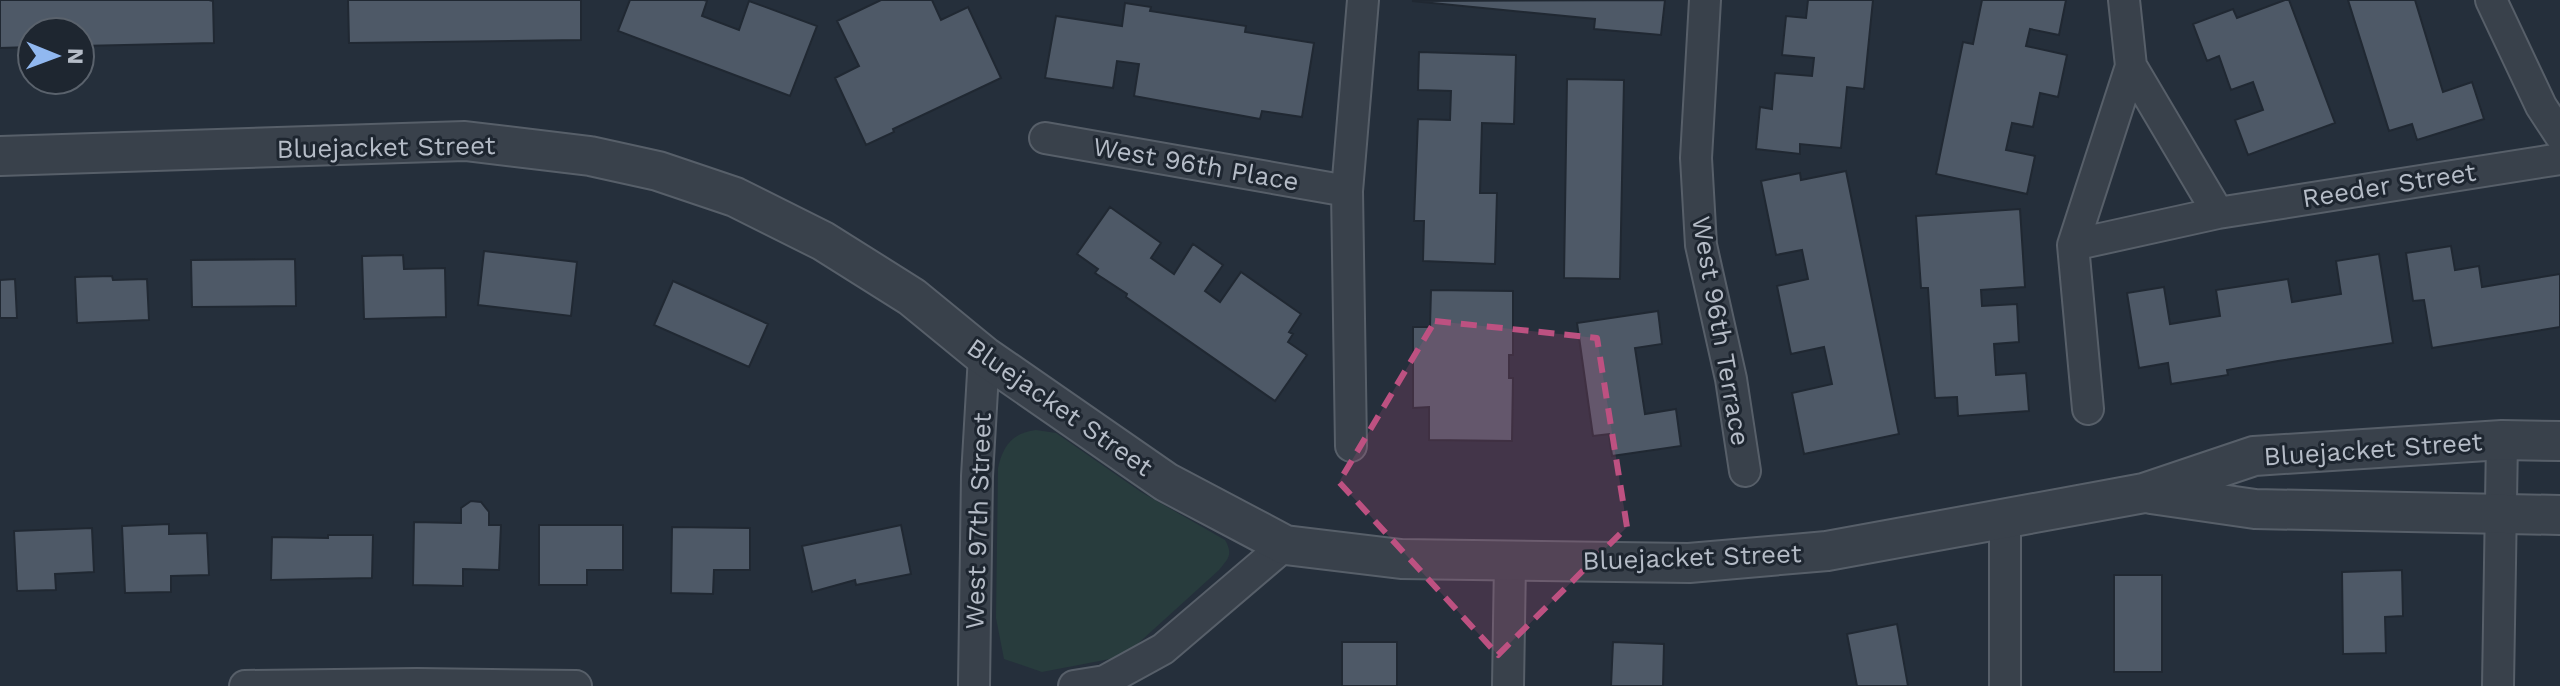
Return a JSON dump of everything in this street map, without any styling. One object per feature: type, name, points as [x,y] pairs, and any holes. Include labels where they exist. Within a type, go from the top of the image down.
[{"type":"street","points":[[1351,446],[1347,191],[1363,0]]},
{"type":"street","name":"West 96th Terrace","points":[[1705,0],[1696,158],[1701,245],[1731,379],[1745,471]]},
{"type":"street","points":[[2088,409],[2073,245],[2131,66],[2124,0]]},
{"type":"street","points":[[2491,0],[2541,106],[2560,135]]},
{"type":"street","points":[[2131,66],[2218,213]]},
{"type":"street","name":"West 96th Place","points":[[1045,138],[1347,191]]},
{"type":"street","name":"Bluejacket Street","points":[[0,156],[465,141],[590,156],[658,171],[735,197],[823,241],[912,297],[984,356],[1166,482],[1285,545],[1401,559],[1689,563],[1823,551],[2144,493],[2254,456],[2502,440],[2560,441]]},
{"type":"street","name":"Reeder Street","points":[[2073,245],[2218,213],[2560,159]]},
{"type":"street","name":"West 97th Street","points":[[974,686],[977,476],[984,356]]},
{"type":"street","points":[[2498,686],[2502,440]]},
{"type":"street","name":"Bluejacket Street","points":[[2144,493],[2255,509],[2560,515]]},
{"type":"street","points":[[2005,518],[2005,686]]},
{"type":"street","points":[[1074,686],[1105,681],[1163,649],[1285,545]]},
{"type":"street","points":[[1508,686],[1510,562]]},
{"type":"street","points":[[245,686],[576,686]]},
{"type":"highlighted area","points":[[1435,321],[1597,338],[1627,527],[1498,655],[1339,482]]},
{"type":"green space","points":[[1036,430],[1056,433],[1141,492],[1225,540],[1229,549],[1227,559],[1219,570],[1133,648],[1115,658],[1042,672],[1004,659],[996,618],[998,468],[1010,442],[1021,434]]},
{"type":"building","points":[[0,0],[213,1],[214,43],[96,46],[96,16],[16,16],[16,48],[0,48]]},
{"type":"building","points":[[348,0],[581,0],[581,40],[349,43]]},
{"type":"building","points":[[630,0],[704,0],[707,1],[702,16],[739,30],[749,1],[817,26],[790,96],[618,31]]},
{"type":"building","points":[[881,0],[932,0],[941,20],[968,7],[1001,78],[866,145],[835,78],[859,66],[837,21]]},
{"type":"building","points":[[1665,0],[1661,35],[1594,29],[1595,19],[1412,1]]},
{"type":"building","points":[[1808,0],[1873,0],[1864,89],[1847,87],[1841,148],[1800,144],[1800,154],[1756,149],[1760,107],[1772,109],[1775,73],[1812,76],[1814,58],[1782,55],[1786,16],[1806,18]]},
{"type":"building","points":[[1982,0],[2066,0],[2059,35],[2030,29],[2026,46],[2067,55],[2058,97],[2040,93],[2033,127],[2012,123],[2006,150],[2035,156],[2027,194],[1936,174],[1963,42],[1973,44]]},
{"type":"building","points":[[2289,0],[2335,123],[2248,155],[2235,120],[2263,110],[2253,82],[2231,90],[2219,56],[2207,61],[2193,24],[2233,9],[2237,18]]},
{"type":"building","points":[[2348,0],[2415,0],[2443,92],[2472,82],[2484,119],[2417,140],[2412,124],[2389,131]]},
{"type":"building","points":[[1125,3],[1151,7],[1150,11],[1246,26],[1245,32],[1314,43],[1302,117],[1262,111],[1260,119],[1134,96],[1139,64],[1117,61],[1113,88],[1045,78],[1056,16],[1122,26]]},
{"type":"building","points":[[1419,52],[1516,55],[1514,124],[1482,123],[1480,193],[1497,193],[1495,264],[1423,261],[1424,221],[1414,221],[1418,119],[1450,120],[1451,91],[1418,90]]},
{"type":"building","points":[[1567,79],[1624,80],[1620,279],[1564,278]]},
{"type":"building","points":[[1846,171],[1899,434],[1804,454],[1792,393],[1832,384],[1824,347],[1791,354],[1777,286],[1808,279],[1802,250],[1776,255],[1761,181],[1800,173],[1801,180]]},
{"type":"building","points":[[1110,207],[1161,243],[1151,258],[1174,274],[1193,244],[1223,265],[1205,291],[1220,302],[1241,272],[1301,314],[1289,332],[1293,334],[1288,342],[1307,355],[1275,401],[1126,297],[1127,294],[1095,273],[1098,269],[1077,254]]},
{"type":"building","points":[[2020,209],[2025,287],[1981,290],[1982,306],[2017,304],[2019,342],[1994,344],[1996,375],[2026,373],[2029,411],[1958,416],[1957,397],[1935,398],[1928,288],[1921,288],[1916,216]]},
{"type":"building","points":[[2451,246],[2455,270],[2479,266],[2482,287],[2560,274],[2560,327],[2432,348],[2424,300],[2413,301],[2406,253]]},
{"type":"building","points":[[484,251],[577,262],[571,316],[478,305]]},
{"type":"building","points":[[2379,254],[2393,343],[2227,370],[2228,375],[2171,384],[2168,363],[2139,368],[2127,293],[2164,287],[2170,324],[2220,316],[2216,290],[2288,279],[2292,302],[2341,294],[2336,261]]},
{"type":"building","points":[[403,255],[404,269],[445,268],[446,317],[364,319],[362,256]]},
{"type":"building","points":[[295,259],[296,306],[192,307],[191,260]]},
{"type":"building","points":[[112,276],[113,280],[147,279],[149,320],[77,323],[75,277]]},
{"type":"building","points":[[15,279],[17,318],[0,318],[0,280]]},
{"type":"building","points":[[673,281],[768,324],[749,367],[654,325]]},
{"type":"building","points":[[1431,290],[1513,291],[1513,355],[1509,355],[1509,378],[1513,378],[1512,441],[1429,440],[1429,407],[1413,408],[1413,327],[1430,327]]},
{"type":"building","points":[[1658,311],[1662,344],[1635,348],[1645,414],[1676,409],[1681,446],[1612,456],[1609,434],[1593,436],[1577,323]]},
{"type":"building","points":[[471,501],[481,502],[489,512],[489,525],[501,525],[499,570],[463,569],[463,586],[413,585],[414,522],[461,523],[461,508]]},
{"type":"building","points":[[169,524],[169,534],[207,533],[209,575],[171,576],[171,592],[125,593],[122,526]]},
{"type":"building","points":[[539,525],[623,525],[623,570],[587,570],[587,585],[539,585]]},
{"type":"building","points":[[901,525],[911,574],[856,585],[855,580],[812,592],[802,546]]},
{"type":"building","points":[[672,527],[750,528],[750,570],[714,570],[713,594],[671,593]]},
{"type":"building","points":[[92,528],[94,572],[55,574],[56,590],[17,591],[14,531]]},
{"type":"building","points":[[328,535],[373,535],[372,578],[271,580],[272,537],[328,538]]},
{"type":"building","points":[[2402,570],[2403,616],[2385,617],[2386,653],[2343,654],[2342,572]]},
{"type":"building","points":[[2114,575],[2162,575],[2162,672],[2114,672]]},
{"type":"building","points":[[1897,624],[1908,686],[1857,686],[1847,634]]},
{"type":"building","points":[[1342,642],[1397,642],[1397,686],[1342,686]]},
{"type":"building","points":[[1613,642],[1664,644],[1663,686],[1611,686]]}]
